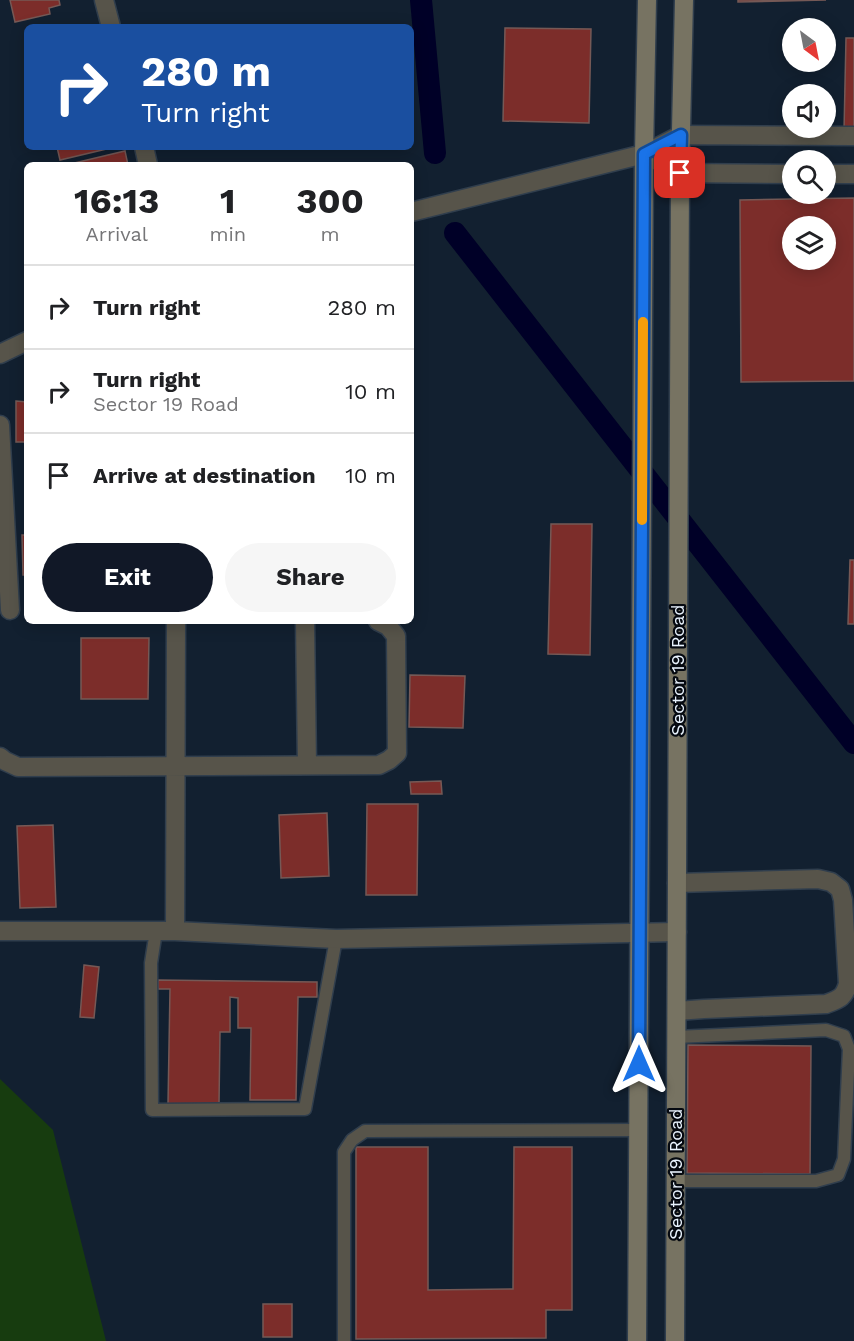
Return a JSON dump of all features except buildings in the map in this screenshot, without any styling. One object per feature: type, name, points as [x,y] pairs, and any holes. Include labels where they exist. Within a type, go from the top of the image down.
[{"type":"street","points":[[104,0],[110,24]]},
{"type":"street","name":"Sector 19 Road","points":[[637,1341],[644,154],[647,0]]},
{"type":"street","name":"Sector 19 Road","points":[[675,1341],[680,173],[684,0]]},
{"type":"street","points":[[414,211],[644,154],[681,135],[854,136]]},
{"type":"street","points":[[644,154],[680,173],[782,174]]},
{"type":"street","points":[[836,174],[854,174]]},
{"type":"street","points":[[0,354],[24,342]]},
{"type":"street","points":[[0,424],[12,612]]},
{"type":"street","points":[[176,624],[176,931]]},
{"type":"street","points":[[305,624],[307,765]]},
{"type":"street","points":[[0,757],[18,767],[379,765],[397,753],[396,636],[384,624]]},
{"type":"street","points":[[677,884],[818,879],[831,882],[840,889],[843,900],[848,984],[845,993],[839,999],[826,1004],[677,1011]]},
{"type":"street","points":[[0,931],[176,931],[336,939],[677,932]]},
{"type":"lane","points":[[156,931],[151,963],[152,1110],[305,1108],[336,939]]},
{"type":"lane","points":[[676,1037],[826,1030],[844,1036],[849,1049],[844,1160],[838,1175],[816,1181],[676,1181]]},
{"type":"lane","points":[[344,1341],[344,1152],[352,1140],[365,1131],[638,1130]]},
{"type":"green space","points":[[0,1079],[53,1130],[106,1341],[0,1341]]},
{"type":"waterway","points":[[421,0],[435,153]]},
{"type":"waterway","points":[[455,233],[854,743]]},
{"type":"slow traffic","points":[[642,520],[643,322]]},
{"type":"route","points":[[639,1064],[644,154],[681,135],[680,173]]}]
